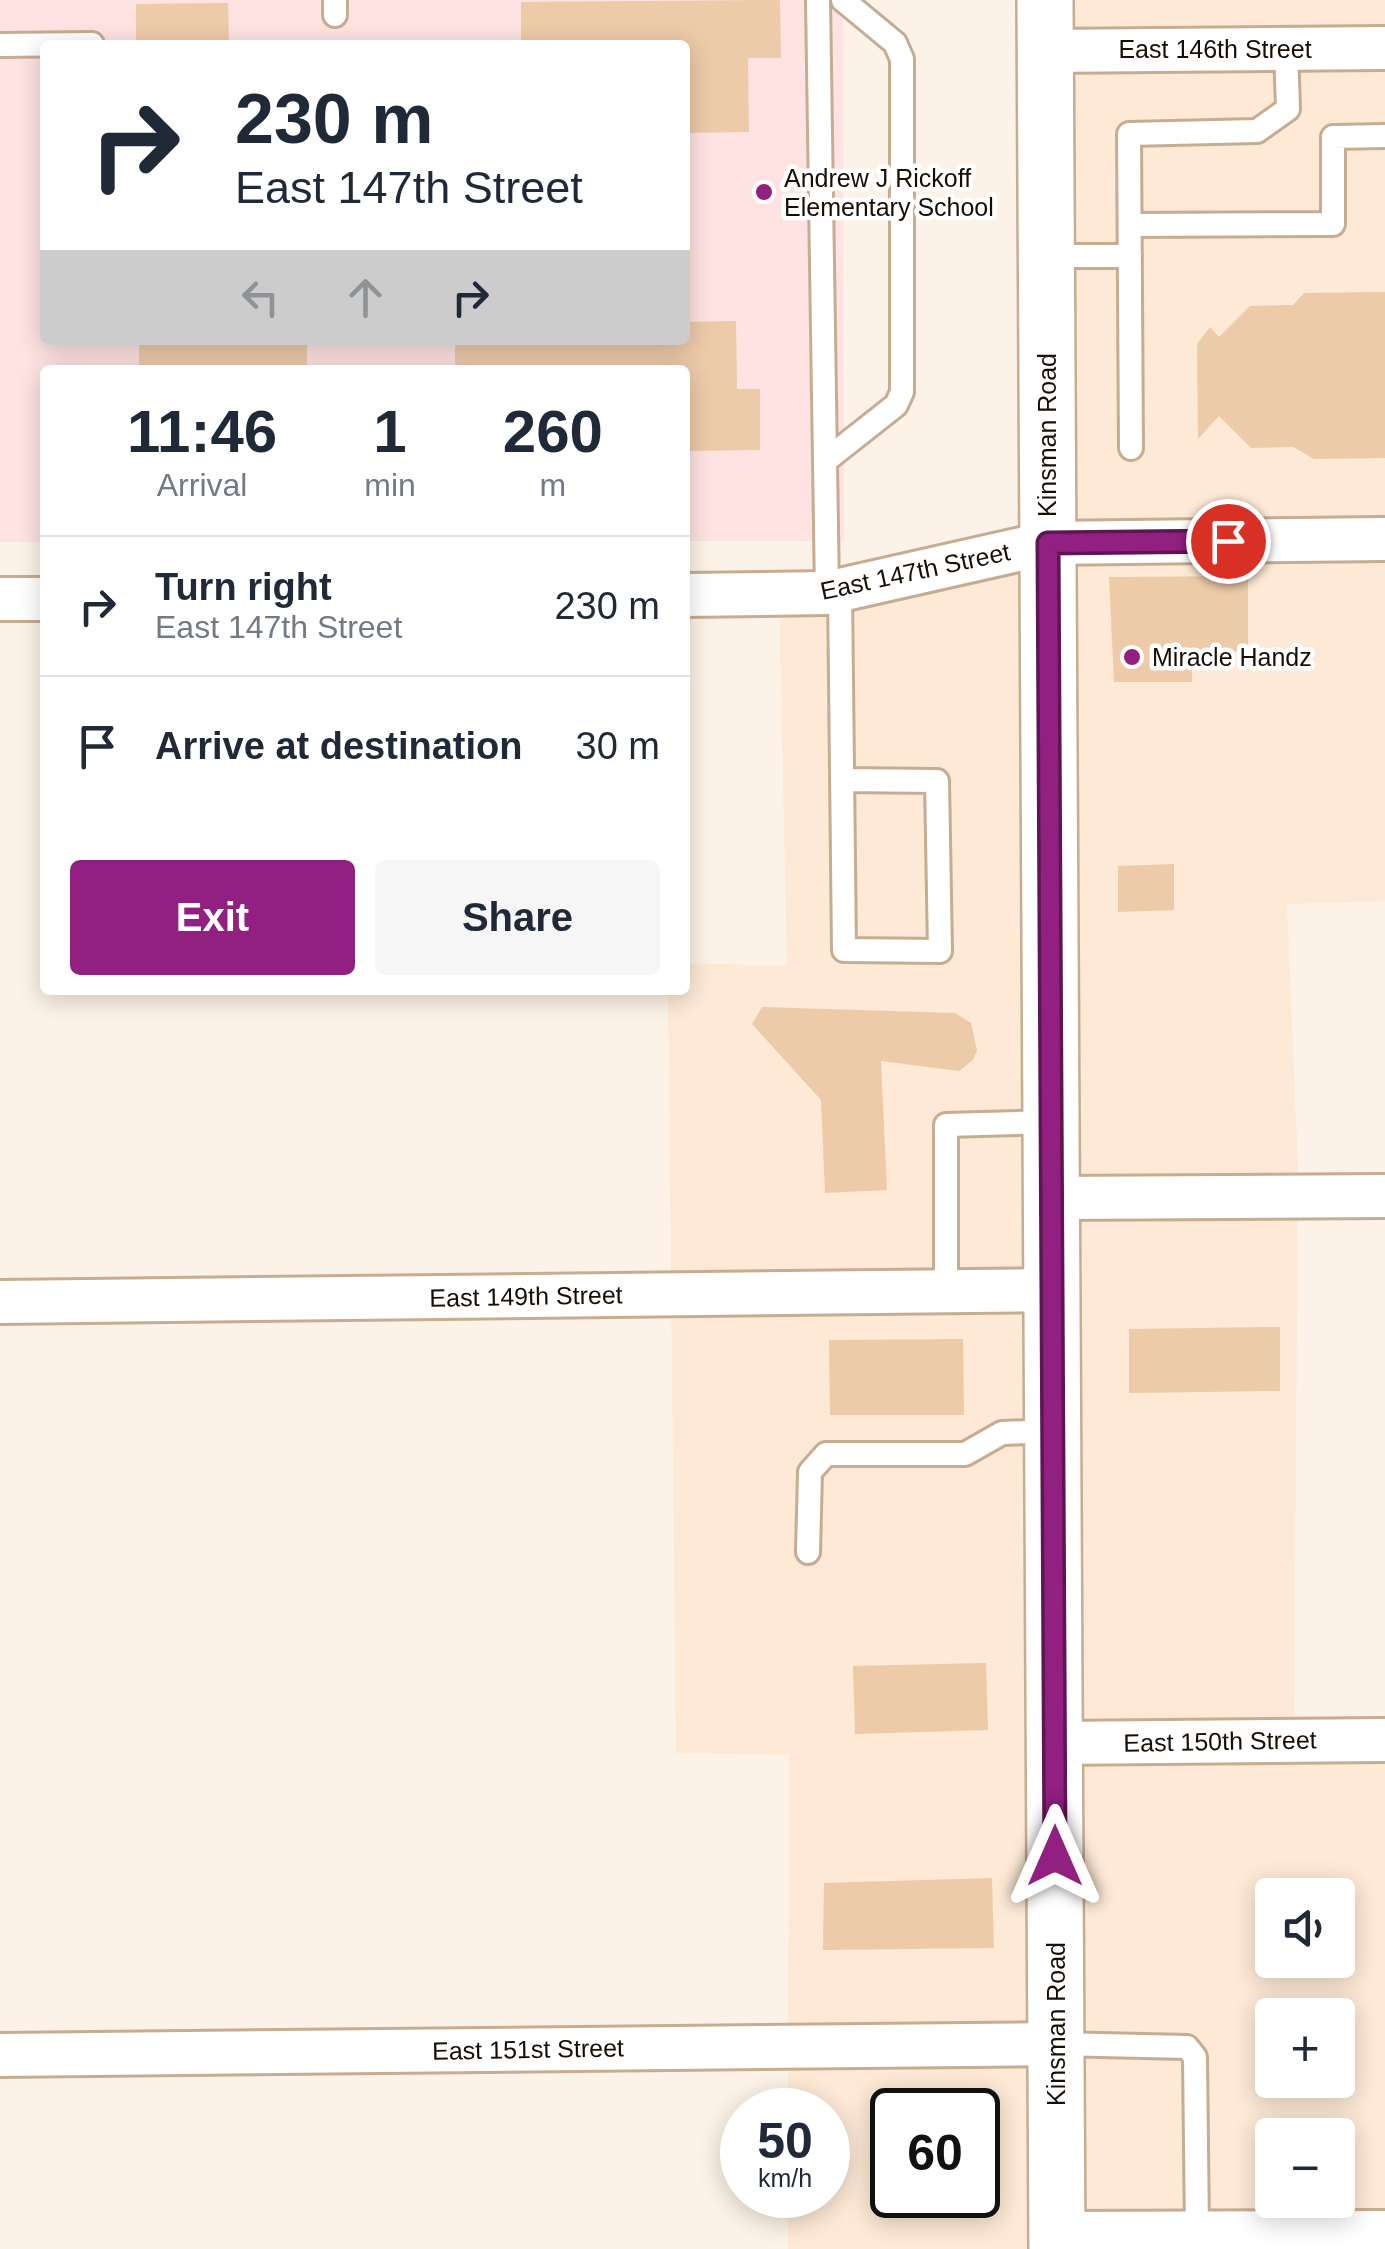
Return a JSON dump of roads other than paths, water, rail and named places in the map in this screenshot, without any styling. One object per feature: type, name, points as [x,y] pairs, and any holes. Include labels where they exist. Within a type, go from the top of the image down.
[{"type":"main road","name":"Kinsman Road","points":[[1045,25],[1057,2241]]},
{"type":"street","name":"East 146th Street","points":[[1045,25],[1286,49],[1385,48]]},
{"type":"street","name":"East 147th Street","points":[[690,594],[834,592],[1048,543],[1385,539]]},
{"type":"street","points":[[0,600],[40,599]]},
{"type":"street","points":[[1052,1198],[1385,1196]]},
{"type":"street","name":"East 149th Street","points":[[0,1302],[1052,1290]]},
{"type":"street","name":"East 150th Street","points":[[1054,1742],[1385,1740]]},
{"type":"street","name":"East 151st Street","points":[[0,2055],[1056,2044]]},
{"type":"street","points":[[1057,2241],[1197,2232],[1385,2232]]},
{"type":"lane","points":[[818,0],[825,460],[843,780],[844,950],[940,951],[937,781],[843,780]]},
{"type":"lane","points":[[825,460],[896,405],[902,392],[902,60],[894,43],[842,0]]},
{"type":"lane","points":[[0,46],[40,45]]},
{"type":"lane","points":[[1132,448],[1129,134],[1258,131],[1288,110],[1286,49]]},
{"type":"lane","points":[[1130,225],[1333,224],[1334,137],[1385,136]]},
{"type":"lane","points":[[1046,256],[1130,256]]},
{"type":"lane","points":[[946,1291],[946,1125],[1051,1122]]},
{"type":"lane","points":[[808,1552],[810,1472],[826,1454],[966,1454],[1002,1434],[1053,1432]]},
{"type":"lane","points":[[1056,2044],[1187,2047],[1195,2056],[1197,2232]]},
{"type":"place","name":"Andrew J Rickoff Elementary School","points":[[764,192]]},
{"type":"place","name":"Miracle Handz","points":[[1132,657]]}]
